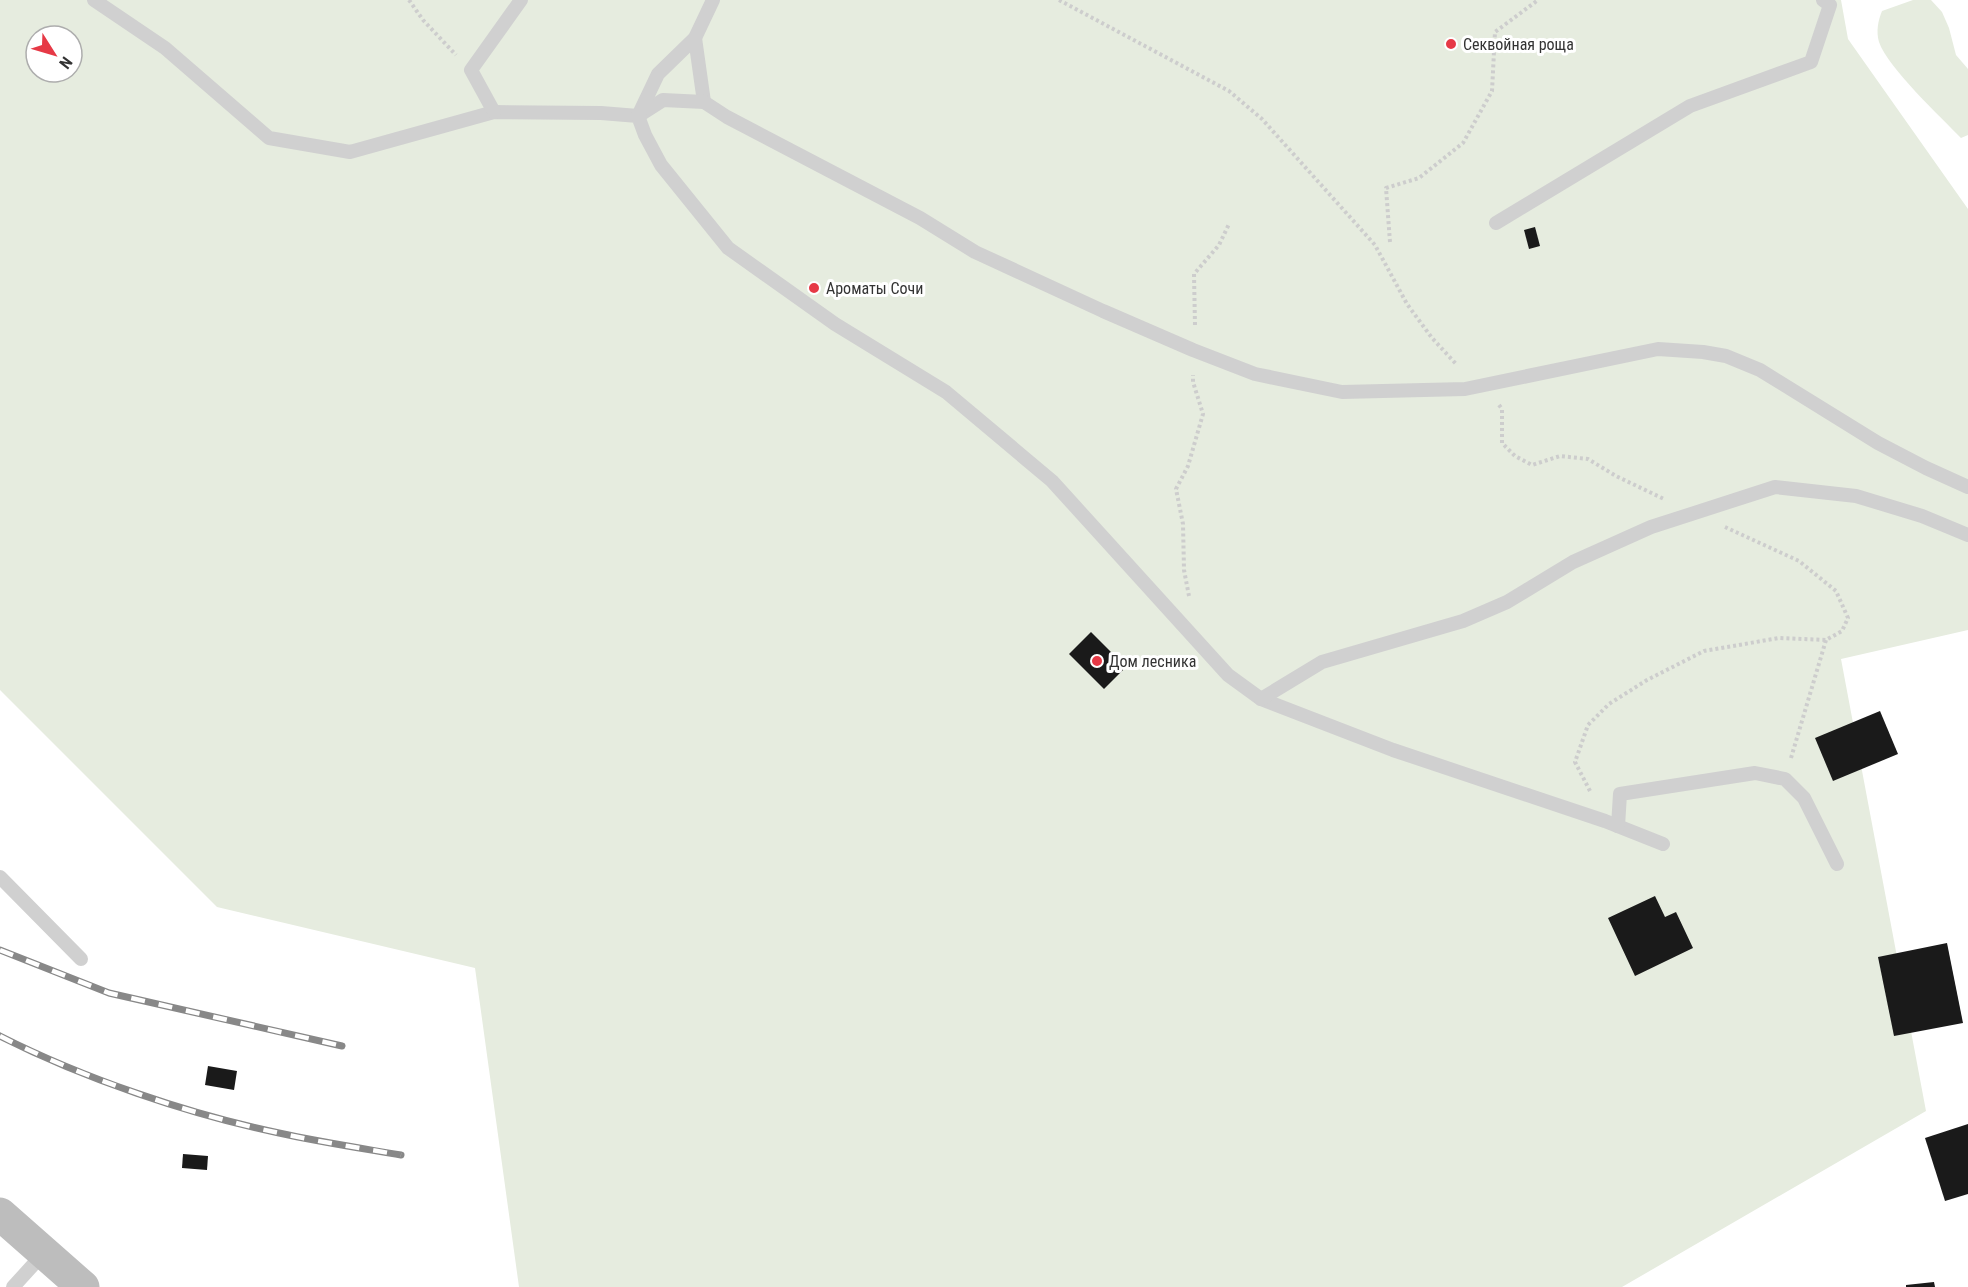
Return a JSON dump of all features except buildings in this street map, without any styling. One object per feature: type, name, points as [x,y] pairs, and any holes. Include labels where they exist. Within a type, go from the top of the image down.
[{"type":"main road","points":[[0,1214],[83,1287]]},
{"type":"lane","points":[[94,0],[165,48],[269,138],[350,152],[495,112],[601,113],[638,116],[663,100],[704,102],[727,117],[920,218],[975,252],[1193,350],[1255,374],[1342,392],[1465,389],[1658,349],[1726,356],[1760,370],[1878,442],[1968,487]]},
{"type":"lane","points":[[495,112],[471,70],[521,0]]},
{"type":"lane","points":[[713,0],[695,38],[658,74],[638,116],[661,165],[728,249],[835,324],[946,392],[1043,474],[1228,675],[1261,699],[1393,750],[1605,821],[1663,844]]},
{"type":"lane","points":[[1496,223],[1690,106],[1811,62],[1830,5],[1823,0]]},
{"type":"lane","points":[[695,38],[704,102]]},
{"type":"lane","points":[[1261,699],[1322,662],[1472,617],[1508,602],[1573,562],[1651,527],[1775,487],[1856,496],[1922,516],[1968,535]]},
{"type":"lane","points":[[1618,826],[1620,794],[1755,773],[1785,779],[1804,798],[1837,864]]},
{"type":"lane","points":[[0,877],[81,959]]},
{"type":"lane","points":[[13,1287],[43,1254]]},
{"type":"path","points":[[409,0],[423,20],[471,70]]},
{"type":"path","points":[[1059,0],[1229,91],[1262,119],[1375,244],[1407,304],[1432,338],[1455,364],[1485,385],[1502,409],[1502,443],[1515,456],[1532,465],[1560,456],[1588,459],[1617,476],[1799,561],[1836,591],[1848,618],[1842,631],[1826,640],[1779,638],[1704,651],[1647,680],[1609,705],[1588,724],[1575,762],[1605,821]]},
{"type":"path","points":[[1390,242],[1386,188],[1419,178],[1462,143],[1492,91],[1495,32],[1538,0]]},
{"type":"path","points":[[1190,605],[1184,570],[1183,524],[1176,489],[1188,466],[1203,414],[1192,382],[1195,329],[1194,274],[1219,245],[1229,224]]},
{"type":"path","points":[[1785,779],[1826,640]]},
{"type":"shaded area","points":[[0,0],[1841,0],[1848,39],[1968,209],[1968,630],[1841,659],[1926,1111],[1622,1287],[519,1287],[475,968],[217,907],[0,690]]},
{"type":"shaded area","points":[[1913,0],[1931,0],[1942,12],[1956,55],[1968,69],[1968,135],[1961,138],[1904,78],[1884,53],[1879,42],[1878,26],[1882,11]]},
{"type":"railway","points":[[0,950],[109,993],[342,1046]]},
{"type":"railway","points":[[0,1036],[101,1080],[209,1116],[279,1133],[401,1155]]},
{"type":"place","name":"Секвойная роща","points":[[1451,44]]},
{"type":"place","name":"Ароматы Сочи","points":[[814,288]]},
{"type":"place","name":"Дом лесника","points":[[1097,661]]}]
